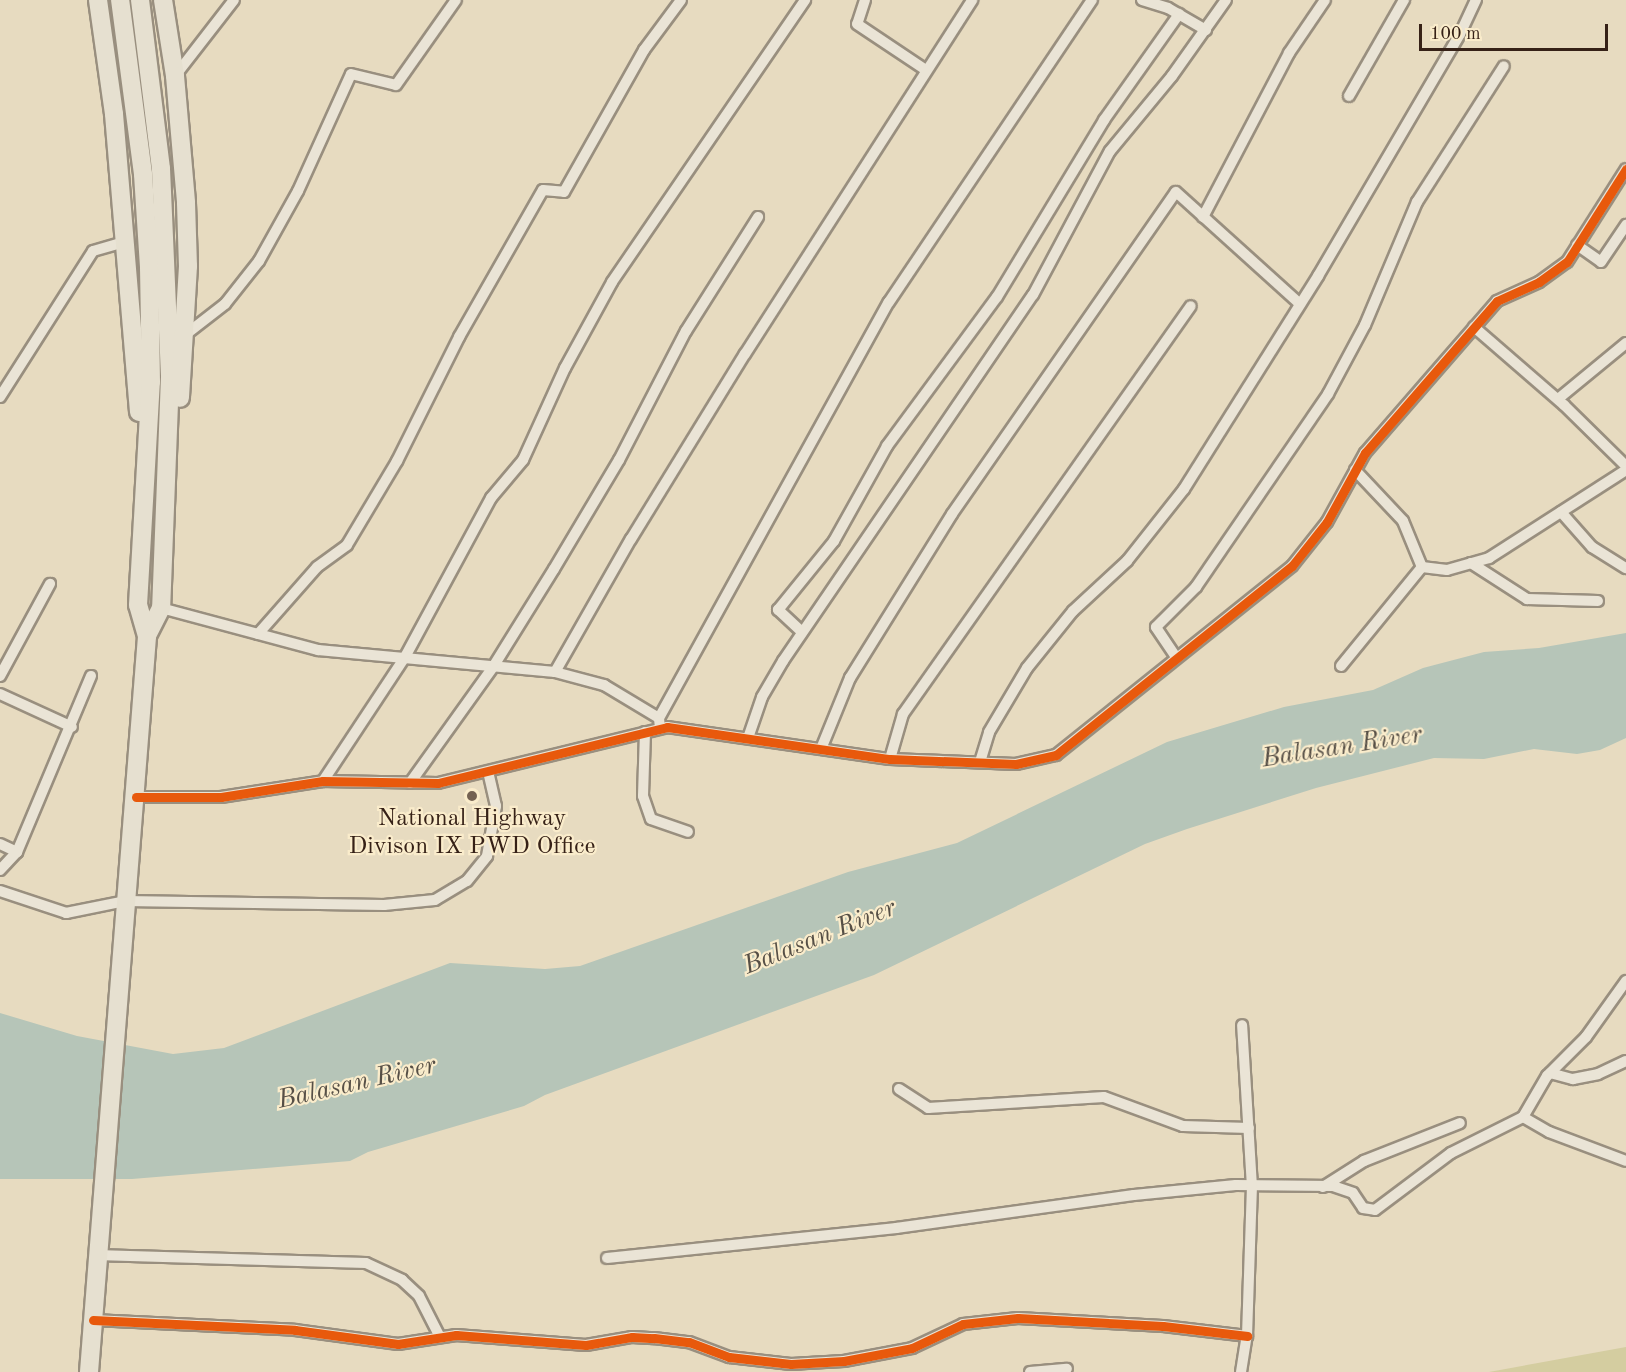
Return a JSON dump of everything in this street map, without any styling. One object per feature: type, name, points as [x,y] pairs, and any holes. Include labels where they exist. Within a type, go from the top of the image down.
[{"type":"highway","points":[[98,0],[125,242],[142,454],[148,459]]},
{"type":"highway","points":[[89,1372],[97,1236],[136,797],[147,636],[138,605],[158,266],[143,174],[120,0]]},
{"type":"highway","points":[[140,0],[155,106],[158,266],[169,458],[161,608],[147,636]]},
{"type":"highway","points":[[163,0],[175,76],[186,203],[184,335],[175,453],[169,458]]},
{"type":"street","points":[[175,76],[234,0]]},
{"type":"street","points":[[184,335],[225,304],[260,261],[298,191],[351,74],[396,85],[456,0]]},
{"type":"street","points":[[258,634],[317,567],[347,544],[397,461],[459,337],[543,190],[564,192],[644,50],[681,0]]},
{"type":"street","points":[[323,781],[405,657],[491,498],[523,460],[565,368],[612,282],[805,0]]},
{"type":"street","points":[[865,0],[857,24],[926,70]]},
{"type":"street","points":[[555,672],[655,500],[972,0]]},
{"type":"street","points":[[136,797],[221,797],[323,781],[438,783],[645,732],[660,723],[889,302],[1092,0]]},
{"type":"street","points":[[1142,0],[1171,4],[1179,14],[1206,30]]},
{"type":"street","points":[[748,738],[762,698],[802,632],[1033,295],[1110,151],[1206,30],[1226,0]]},
{"type":"street","points":[[1203,217],[1289,53],[1325,0]]},
{"type":"street","points":[[1349,96],[1404,0]]},
{"type":"street","points":[[980,762],[989,732],[1027,668],[1073,611],[1126,561],[1184,489],[1300,304],[1454,44],[1476,0]]},
{"type":"street","points":[[802,632],[778,610],[834,541],[887,446],[997,297],[1104,120],[1179,14]]},
{"type":"street","points":[[1176,657],[1156,627],[1196,588],[1328,394],[1365,325],[1417,202],[1504,66]]},
{"type":"street","points":[[161,608],[318,650],[555,672],[604,685],[660,723],[748,738],[890,759],[1016,764],[1056,755],[1292,566],[1327,522],[1365,453],[1497,301],[1539,282],[1567,262],[1626,169]]},
{"type":"street","points":[[820,749],[850,678],[946,524],[1176,192],[1300,304]]},
{"type":"street","points":[[410,783],[493,667],[619,460],[686,331],[758,217]]},
{"type":"street","points":[[1577,245],[1601,262],[1626,225]]},
{"type":"street","points":[[0,397],[93,251],[125,242]]},
{"type":"street","points":[[890,759],[903,714],[1191,306]]},
{"type":"street","points":[[1422,567],[1447,570],[1489,558],[1626,468],[1558,399],[1474,327]]},
{"type":"street","points":[[1558,399],[1626,343]]},
{"type":"street","points":[[1355,470],[1403,521],[1422,567]]},
{"type":"street","points":[[1561,512],[1592,547],[1626,568]]},
{"type":"street","points":[[1471,563],[1527,599],[1598,601]]},
{"type":"street","points":[[1341,666],[1422,567]]},
{"type":"street","points":[[0,676],[50,584]]},
{"type":"street","points":[[0,870],[17,852],[72,727],[91,676]]},
{"type":"street","points":[[0,694],[72,727]]},
{"type":"street","points":[[645,732],[643,796],[651,819],[688,832]]},
{"type":"street","points":[[0,891],[66,913],[125,901],[384,905],[435,900],[467,881],[487,856],[496,806],[488,772]]},
{"type":"street","points":[[0,844],[17,852]]},
{"type":"street","points":[[607,1258],[896,1228],[1134,1195],[1252,1187],[1344,1189],[1353,1193],[1363,1208],[1375,1210],[1450,1153],[1523,1117],[1550,1072],[1586,1036],[1626,981]]},
{"type":"street","points":[[1241,1372],[1247,1336],[1252,1187],[1242,1025]]},
{"type":"street","points":[[1550,1072],[1573,1079],[1626,1061]]},
{"type":"street","points":[[899,1089],[928,1108],[1104,1097],[1183,1126],[1249,1128]]},
{"type":"street","points":[[1523,1117],[1548,1132],[1626,1161]]},
{"type":"street","points":[[1322,1187],[1364,1161],[1460,1123]]},
{"type":"street","points":[[96,1255],[366,1263],[402,1280],[419,1296],[440,1336]]},
{"type":"street","points":[[93,1320],[296,1330],[398,1344],[440,1336],[586,1345],[632,1337],[654,1338],[689,1342],[729,1357],[791,1364],[844,1361],[912,1348],[963,1324],[1018,1318],[1163,1326],[1247,1336]]},
{"type":"street","points":[[1030,1372],[1067,1369]]},
{"type":"shaded area","points":[[1626,1347],[1626,1372],[1489,1372]]},
{"type":"water","name":"Balasan River","points":[[1626,633],[1626,738],[1600,750],[1577,754],[1534,749],[1484,759],[1434,758],[1316,788],[1187,829],[1145,844],[874,975],[545,1095],[524,1106],[368,1152],[350,1161],[132,1179],[0,1179],[0,1013],[77,1036],[173,1054],[224,1048],[450,963],[545,969],[580,966],[848,872],[957,843],[1167,742],[1284,707],[1373,690],[1423,668],[1484,652],[1539,648]]},
{"type":"cycle path","points":[[136,797],[221,797],[323,781],[438,783],[667,727],[890,759],[1016,764],[1056,755],[1292,566],[1327,522],[1365,453],[1497,301],[1539,282],[1567,262],[1626,169]]},
{"type":"cycle path","points":[[93,1320],[295,1330],[398,1344],[456,1335],[586,1345],[632,1337],[654,1338],[689,1342],[729,1357],[791,1364],[844,1361],[912,1348],[963,1324],[1018,1318],[1163,1326],[1247,1336]]},
{"type":"place","name":"National Highway Divison IX PWD Office","points":[[472,796]]}]
